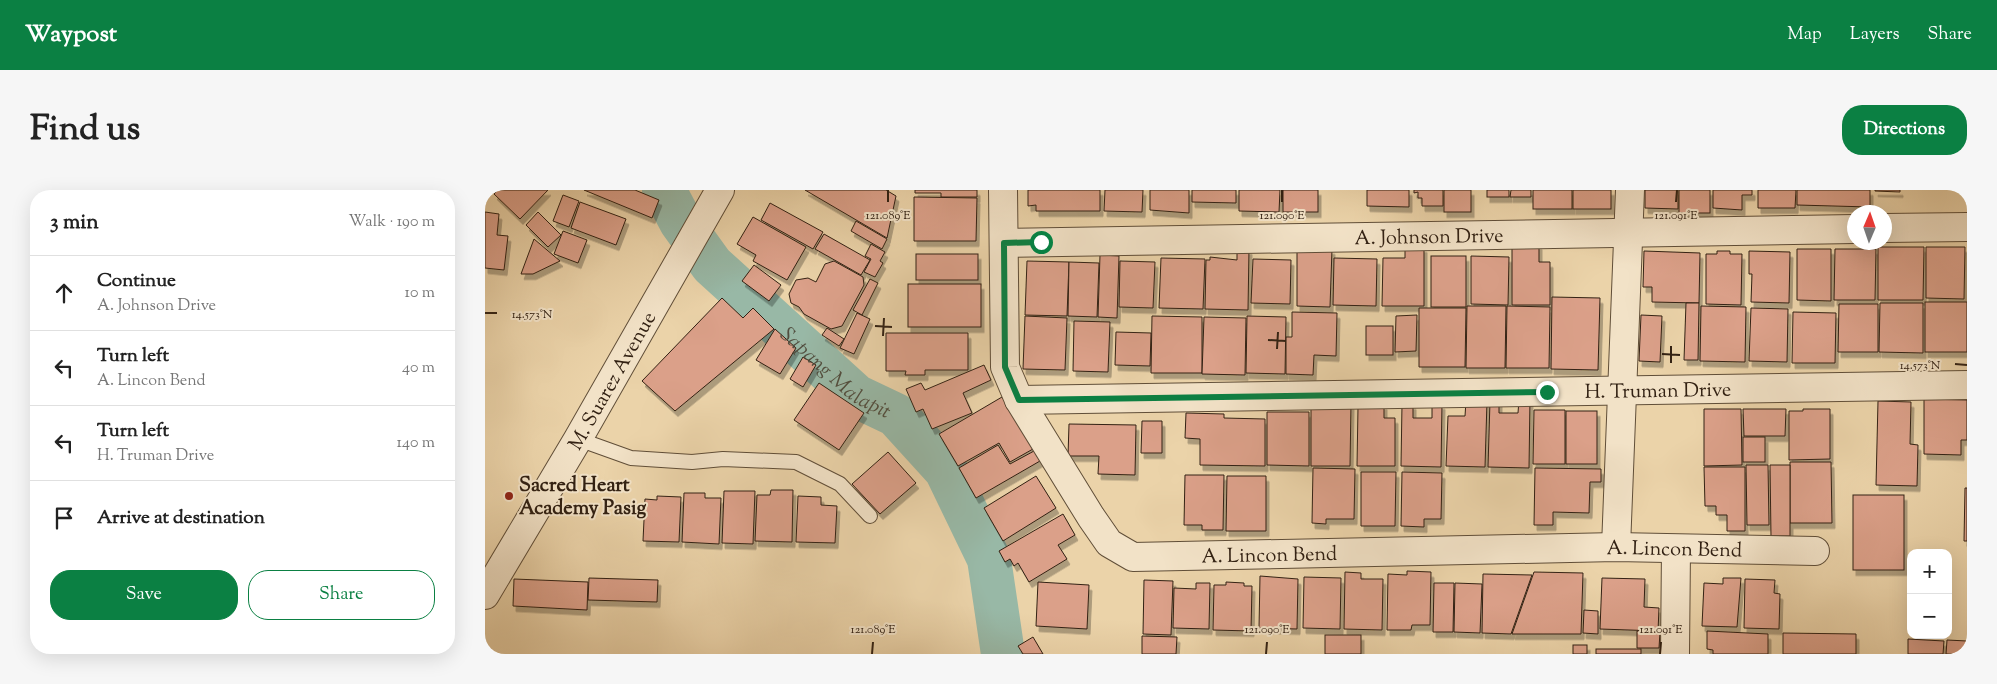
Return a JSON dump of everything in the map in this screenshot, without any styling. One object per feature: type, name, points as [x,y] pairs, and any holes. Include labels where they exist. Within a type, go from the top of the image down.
[{"type":"street","name":"M. Suarez Avenue","points":[[485,595],[578,439],[720,190]]},
{"type":"street","name":"A. Lincon Bend","points":[[1003,190],[1005,367],[1019,400],[1109,543],[1133,557],[1616,547],[1815,551]]},
{"type":"street","points":[[1616,547],[1630,190]]},
{"type":"street","points":[[1892,228],[1967,227]]},
{"type":"street","name":"A. Johnson Drive","points":[[1004,243],[1847,229]]},
{"type":"street","name":"H. Truman Drive","points":[[1019,400],[1967,385]]},
{"type":"street","points":[[1675,654],[1676,549]]},
{"type":"lane","points":[[578,439],[631,458],[692,462],[723,459],[797,462],[840,484],[870,516]]},
{"type":"building","points":[[498,190],[548,190],[520,219],[494,194]]},
{"type":"building","points":[[584,190],[635,190],[659,200],[652,218]]},
{"type":"building","points":[[805,190],[886,190],[896,196],[887,238]]},
{"type":"building","points":[[915,190],[977,190],[977,197],[941,197],[941,193],[915,193]]},
{"type":"building","points":[[1028,190],[1100,190],[1100,211],[1036,211],[1036,205],[1028,206]]},
{"type":"building","points":[[1105,190],[1143,190],[1142,212],[1104,211]]},
{"type":"building","points":[[1150,190],[1189,190],[1189,213],[1150,210]]},
{"type":"building","points":[[1192,190],[1236,190],[1236,203],[1192,202]]},
{"type":"building","points":[[1239,190],[1280,190],[1279,212],[1239,211]]},
{"type":"building","points":[[1283,190],[1318,190],[1318,212],[1283,212]]},
{"type":"building","points":[[1367,190],[1409,190],[1409,207],[1367,206]]},
{"type":"building","points":[[1414,190],[1443,190],[1443,206],[1422,206],[1422,198],[1418,198],[1418,192],[1414,193]]},
{"type":"building","points":[[1444,190],[1471,190],[1471,212],[1444,212]]},
{"type":"building","points":[[1487,190],[1509,190],[1509,197],[1487,197]]},
{"type":"building","points":[[1511,190],[1531,190],[1531,197],[1510,197]]},
{"type":"building","points":[[1533,190],[1572,190],[1572,209],[1533,209]]},
{"type":"building","points":[[1573,190],[1611,190],[1611,209],[1573,209]]},
{"type":"building","points":[[1645,190],[1678,190],[1678,209],[1645,208]]},
{"type":"building","points":[[1679,190],[1710,190],[1710,213],[1679,213]]},
{"type":"building","points":[[1713,190],[1752,190],[1752,195],[1742,195],[1742,210],[1713,208]]},
{"type":"building","points":[[1758,190],[1796,190],[1795,208],[1758,208]]},
{"type":"building","points":[[1797,190],[1870,190],[1870,205],[1797,205]]},
{"type":"building","points":[[1900,190],[1900,192],[1875,191]]},
{"type":"building","points":[[563,195],[579,201],[569,227],[553,221]]},
{"type":"building","points":[[914,197],[977,198],[976,241],[914,241]]},
{"type":"building","points":[[580,202],[626,219],[616,245],[571,228]]},
{"type":"building","points":[[770,203],[823,232],[813,249],[761,220]]},
{"type":"building","points":[[485,212],[499,214],[497,235],[508,236],[504,270],[485,268]]},
{"type":"building","points":[[538,212],[561,235],[548,247],[526,225]]},
{"type":"building","points":[[753,217],[806,247],[787,280],[753,261],[756,255],[737,244]]},
{"type":"building","points":[[856,221],[887,239],[882,249],[851,231]]},
{"type":"building","points":[[563,231],[587,240],[578,263],[554,254]]},
{"type":"building","points":[[824,234],[870,260],[861,275],[815,249]]},
{"type":"building","points":[[534,239],[560,261],[533,274],[521,274]]},
{"type":"building","points":[[871,244],[885,252],[880,261],[883,263],[875,277],[864,272],[871,259],[865,256]]},
{"type":"building","points":[[1512,244],[1539,244],[1539,262],[1550,262],[1550,305],[1512,305]]},
{"type":"building","points":[[1405,247],[1424,247],[1424,306],[1382,306],[1383,258],[1405,258]]},
{"type":"building","points":[[1892,247],[1924,247],[1923,300],[1878,300],[1878,250],[1892,250]]},
{"type":"building","points":[[1926,247],[1965,247],[1964,299],[1926,298]]},
{"type":"building","points":[[1297,248],[1332,249],[1330,307],[1297,306]]},
{"type":"building","points":[[1237,249],[1249,249],[1248,310],[1205,309],[1206,260],[1210,260],[1210,257],[1237,260]]},
{"type":"building","points":[[1797,249],[1831,249],[1831,301],[1797,300]]},
{"type":"building","points":[[1835,249],[1876,250],[1875,300],[1834,300]]},
{"type":"building","points":[[1644,251],[1700,253],[1699,303],[1652,302],[1652,287],[1643,287]]},
{"type":"building","points":[[1717,251],[1730,251],[1730,254],[1742,254],[1741,305],[1706,304],[1706,254],[1717,254]]},
{"type":"building","points":[[1749,251],[1790,252],[1789,303],[1751,302],[1752,274],[1749,274]]},
{"type":"building","points":[[916,254],[978,254],[978,280],[916,280]]},
{"type":"building","points":[[1100,255],[1119,256],[1117,318],[1098,317]]},
{"type":"building","points":[[1431,256],[1466,256],[1466,307],[1431,307]]},
{"type":"building","points":[[1471,256],[1509,257],[1508,305],[1471,304]]},
{"type":"building","points":[[1161,258],[1205,259],[1203,309],[1159,308]]},
{"type":"building","points":[[1334,258],[1377,259],[1376,306],[1333,305]]},
{"type":"building","points":[[1253,259],[1291,260],[1290,304],[1251,303]]},
{"type":"building","points":[[834,261],[863,277],[864,285],[842,326],[831,329],[804,314],[799,307],[791,303],[789,294],[796,280],[808,278],[816,282],[825,264]]},
{"type":"building","points":[[1027,261],[1069,262],[1067,316],[1025,315]]},
{"type":"building","points":[[1120,261],[1155,262],[1153,308],[1119,307]]},
{"type":"building","points":[[1069,262],[1099,263],[1097,317],[1068,316]]},
{"type":"building","points":[[754,265],[781,285],[769,301],[742,281]]},
{"type":"building","points":[[870,279],[878,283],[862,315],[853,310]]},
{"type":"building","points":[[908,284],[981,284],[981,327],[908,327]]},
{"type":"building","points":[[1552,297],[1600,298],[1598,370],[1551,369]]},
{"type":"building","points":[[722,298],[743,318],[753,308],[774,329],[675,411],[642,381]]},
{"type":"building","points":[[1925,302],[1967,302],[1967,352],[1925,352]]},
{"type":"building","points":[[1686,303],[1699,303],[1698,360],[1684,360]]},
{"type":"building","points":[[1880,303],[1923,303],[1923,353],[1879,352]]},
{"type":"building","points":[[1839,304],[1878,304],[1878,352],[1838,352]]},
{"type":"building","points":[[1467,306],[1506,306],[1505,368],[1466,368]]},
{"type":"building","points":[[1507,306],[1550,307],[1549,368],[1506,368]]},
{"type":"building","points":[[1701,306],[1746,307],[1745,362],[1700,361]]},
{"type":"building","points":[[1419,308],[1466,308],[1465,367],[1419,367]]},
{"type":"building","points":[[1751,308],[1788,309],[1787,362],[1749,361]]},
{"type":"building","points":[[1292,312],[1337,313],[1336,356],[1314,355],[1313,375],[1286,374],[1286,337],[1292,337]]},
{"type":"building","points":[[1793,312],[1836,313],[1835,363],[1792,363]]},
{"type":"building","points":[[857,313],[870,319],[854,354],[840,348]]},
{"type":"building","points":[[1417,315],[1416,351],[1395,352],[1396,316]]},
{"type":"building","points":[[1641,315],[1662,316],[1660,362],[1639,361]]},
{"type":"building","points":[[1025,316],[1067,318],[1065,370],[1023,369]]},
{"type":"building","points":[[1152,316],[1202,317],[1202,373],[1151,373]]},
{"type":"building","points":[[1247,316],[1286,317],[1285,374],[1246,373]]},
{"type":"building","points":[[1204,317],[1246,318],[1245,375],[1202,374]]},
{"type":"building","points":[[1074,321],[1110,322],[1108,372],[1073,371]]},
{"type":"building","points":[[1366,326],[1393,326],[1393,355],[1366,355]]},
{"type":"building","points":[[827,328],[844,339],[839,346],[822,335]]},
{"type":"building","points":[[775,329],[796,348],[780,374],[756,360]]},
{"type":"building","points":[[1116,332],[1151,333],[1150,366],[1115,365]]},
{"type":"building","points":[[886,333],[968,333],[968,370],[925,370],[925,375],[905,375],[906,371],[886,371]]},
{"type":"building","points":[[803,357],[816,365],[803,387],[790,379]]},
{"type":"building","points":[[984,365],[991,380],[963,393],[972,413],[932,429],[923,409],[916,412],[906,389],[921,383],[925,390]]},
{"type":"building","points":[[819,383],[864,413],[839,450],[794,420]]},
{"type":"building","points":[[1002,397],[1033,449],[1010,462],[999,443],[958,466],[939,434]]},
{"type":"building","points":[[1519,399],[1530,399],[1529,468],[1488,467],[1490,401],[1499,401],[1499,413],[1518,413]]},
{"type":"building","points":[[1924,399],[1967,400],[1967,440],[1961,440],[1961,455],[1924,454]]},
{"type":"building","points":[[1466,401],[1487,401],[1485,467],[1446,466],[1448,416],[1465,416]]},
{"type":"building","points":[[1878,401],[1911,402],[1910,444],[1918,445],[1917,486],[1876,485]]},
{"type":"building","points":[[1311,404],[1351,404],[1350,466],[1311,466]]},
{"type":"building","points":[[1384,404],[1384,418],[1395,418],[1395,466],[1357,466],[1358,407]]},
{"type":"building","points":[[1402,404],[1413,404],[1413,418],[1432,418],[1432,404],[1442,404],[1441,467],[1401,466]]},
{"type":"building","points":[[1704,409],[1741,409],[1742,465],[1704,466]]},
{"type":"building","points":[[1743,409],[1786,409],[1785,436],[1744,436]]},
{"type":"building","points":[[1803,409],[1830,409],[1830,459],[1789,460],[1789,411],[1803,411]]},
{"type":"building","points":[[1534,410],[1565,410],[1565,464],[1533,464]]},
{"type":"building","points":[[1566,411],[1597,411],[1597,464],[1566,464]]},
{"type":"building","points":[[1267,412],[1309,412],[1309,466],[1267,465]]},
{"type":"building","points":[[1186,413],[1224,414],[1224,418],[1265,419],[1265,466],[1200,465],[1200,439],[1185,438]]},
{"type":"building","points":[[1142,421],[1162,421],[1162,453],[1141,453]]},
{"type":"building","points":[[1069,424],[1136,425],[1135,475],[1098,474],[1099,456],[1068,456]]},
{"type":"building","points":[[1743,437],[1765,437],[1765,462],[1743,462]]},
{"type":"building","points":[[998,445],[1010,464],[1034,451],[1040,461],[976,498],[959,468]]},
{"type":"building","points":[[888,452],[916,483],[880,514],[852,484]]},
{"type":"building","points":[[1790,462],[1831,462],[1832,523],[1790,523]]},
{"type":"building","points":[[1746,465],[1768,465],[1769,525],[1747,525]]},
{"type":"building","points":[[1770,465],[1790,465],[1790,536],[1771,536]]},
{"type":"building","points":[[1704,467],[1745,467],[1745,531],[1727,531],[1727,515],[1716,515],[1716,506],[1705,506]]},
{"type":"building","points":[[1313,468],[1355,469],[1354,519],[1326,519],[1326,524],[1312,523]]},
{"type":"building","points":[[1535,468],[1601,469],[1601,482],[1590,482],[1589,513],[1553,512],[1553,525],[1534,525]]},
{"type":"building","points":[[1361,472],[1396,472],[1395,526],[1361,526]]},
{"type":"building","points":[[1402,472],[1442,473],[1441,519],[1424,519],[1424,527],[1401,526]]},
{"type":"building","points":[[1185,475],[1224,475],[1223,530],[1202,530],[1202,525],[1184,525]]},
{"type":"building","points":[[1036,476],[1056,508],[1003,541],[984,508]]},
{"type":"building","points":[[1227,476],[1266,476],[1266,531],[1226,531]]},
{"type":"building","points":[[1965,488],[1967,488],[1967,541],[1964,541]]},
{"type":"building","points":[[771,490],[793,490],[792,542],[755,541],[757,495],[770,495]]},
{"type":"building","points":[[724,491],[755,491],[753,544],[722,543]]},
{"type":"building","points":[[684,493],[705,493],[705,498],[721,498],[719,544],[682,542]]},
{"type":"building","points":[[1853,495],[1904,495],[1904,570],[1853,570]]},
{"type":"building","points":[[657,496],[681,497],[679,542],[643,541],[645,499],[657,500]]},
{"type":"building","points":[[798,496],[821,497],[821,505],[837,506],[835,543],[796,542]]},
{"type":"building","points":[[1063,514],[1075,535],[1058,545],[1067,559],[1029,582],[1018,563],[1014,566],[1010,559],[1005,562],[999,551]]},
{"type":"building","points":[[1407,571],[1431,572],[1430,625],[1412,625],[1411,630],[1387,630],[1388,574],[1407,575]]},
{"type":"building","points":[[1345,572],[1361,573],[1361,579],[1383,579],[1382,630],[1344,629]]},
{"type":"building","points":[[1534,572],[1583,573],[1581,634],[1512,634]]},
{"type":"building","points":[[1483,574],[1532,575],[1511,634],[1482,633]]},
{"type":"building","points":[[1260,576],[1298,579],[1297,629],[1259,628]]},
{"type":"building","points":[[1304,577],[1341,578],[1340,629],[1303,628]]},
{"type":"building","points":[[589,578],[658,580],[657,602],[588,600]]},
{"type":"building","points":[[1602,578],[1645,579],[1644,607],[1659,608],[1658,631],[1600,629]]},
{"type":"building","points":[[1723,578],[1741,578],[1737,627],[1702,626],[1704,583],[1723,584]]},
{"type":"building","points":[[514,579],[588,582],[587,610],[513,606]]},
{"type":"building","points":[[1745,579],[1775,580],[1774,593],[1780,594],[1779,629],[1744,628]]},
{"type":"building","points":[[1144,580],[1173,581],[1171,635],[1143,634]]},
{"type":"building","points":[[1038,582],[1089,585],[1087,629],[1036,626]]},
{"type":"building","points":[[1226,582],[1244,583],[1244,586],[1252,586],[1251,631],[1213,630],[1214,585],[1226,585]]},
{"type":"building","points":[[1196,583],[1210,583],[1209,629],[1173,628],[1174,588],[1196,589]]},
{"type":"building","points":[[1434,583],[1454,583],[1453,632],[1433,632]]},
{"type":"building","points":[[1455,583],[1482,584],[1480,633],[1454,632]]},
{"type":"building","points":[[1584,610],[1598,611],[1598,634],[1583,633]]},
{"type":"building","points":[[1637,631],[1660,632],[1659,648],[1637,648]]},
{"type":"building","points":[[1707,631],[1768,634],[1768,654],[1713,654],[1713,650],[1707,649]]},
{"type":"building","points":[[1783,633],[1856,634],[1856,654],[1783,654]]},
{"type":"building","points":[[1325,635],[1361,635],[1361,654],[1325,654]]},
{"type":"building","points":[[1142,636],[1177,637],[1176,654],[1142,654]]},
{"type":"building","points":[[1033,637],[1043,654],[1023,654],[1018,646]]},
{"type":"building","points":[[1908,639],[1944,641],[1943,654],[1908,654]]},
{"type":"building","points":[[1947,640],[1967,641],[1967,654],[1946,654]]},
{"type":"building","points":[[1573,645],[1587,645],[1587,654],[1573,654]]},
{"type":"building","points":[[1596,649],[1641,649],[1641,654],[1596,654]]},
{"type":"waterway","name":"Sapang Malapit","points":[[664,190],[681,222],[712,265],[856,396],[896,415],[946,470],[989,559],[1003,654]]},
{"type":"place","name":"Sacred Heart Academy Pasig","points":[[509,496]]},
{"type":"route","points":[[1041,242],[1004,243],[1005,367],[1019,400],[1547,392]]}]
